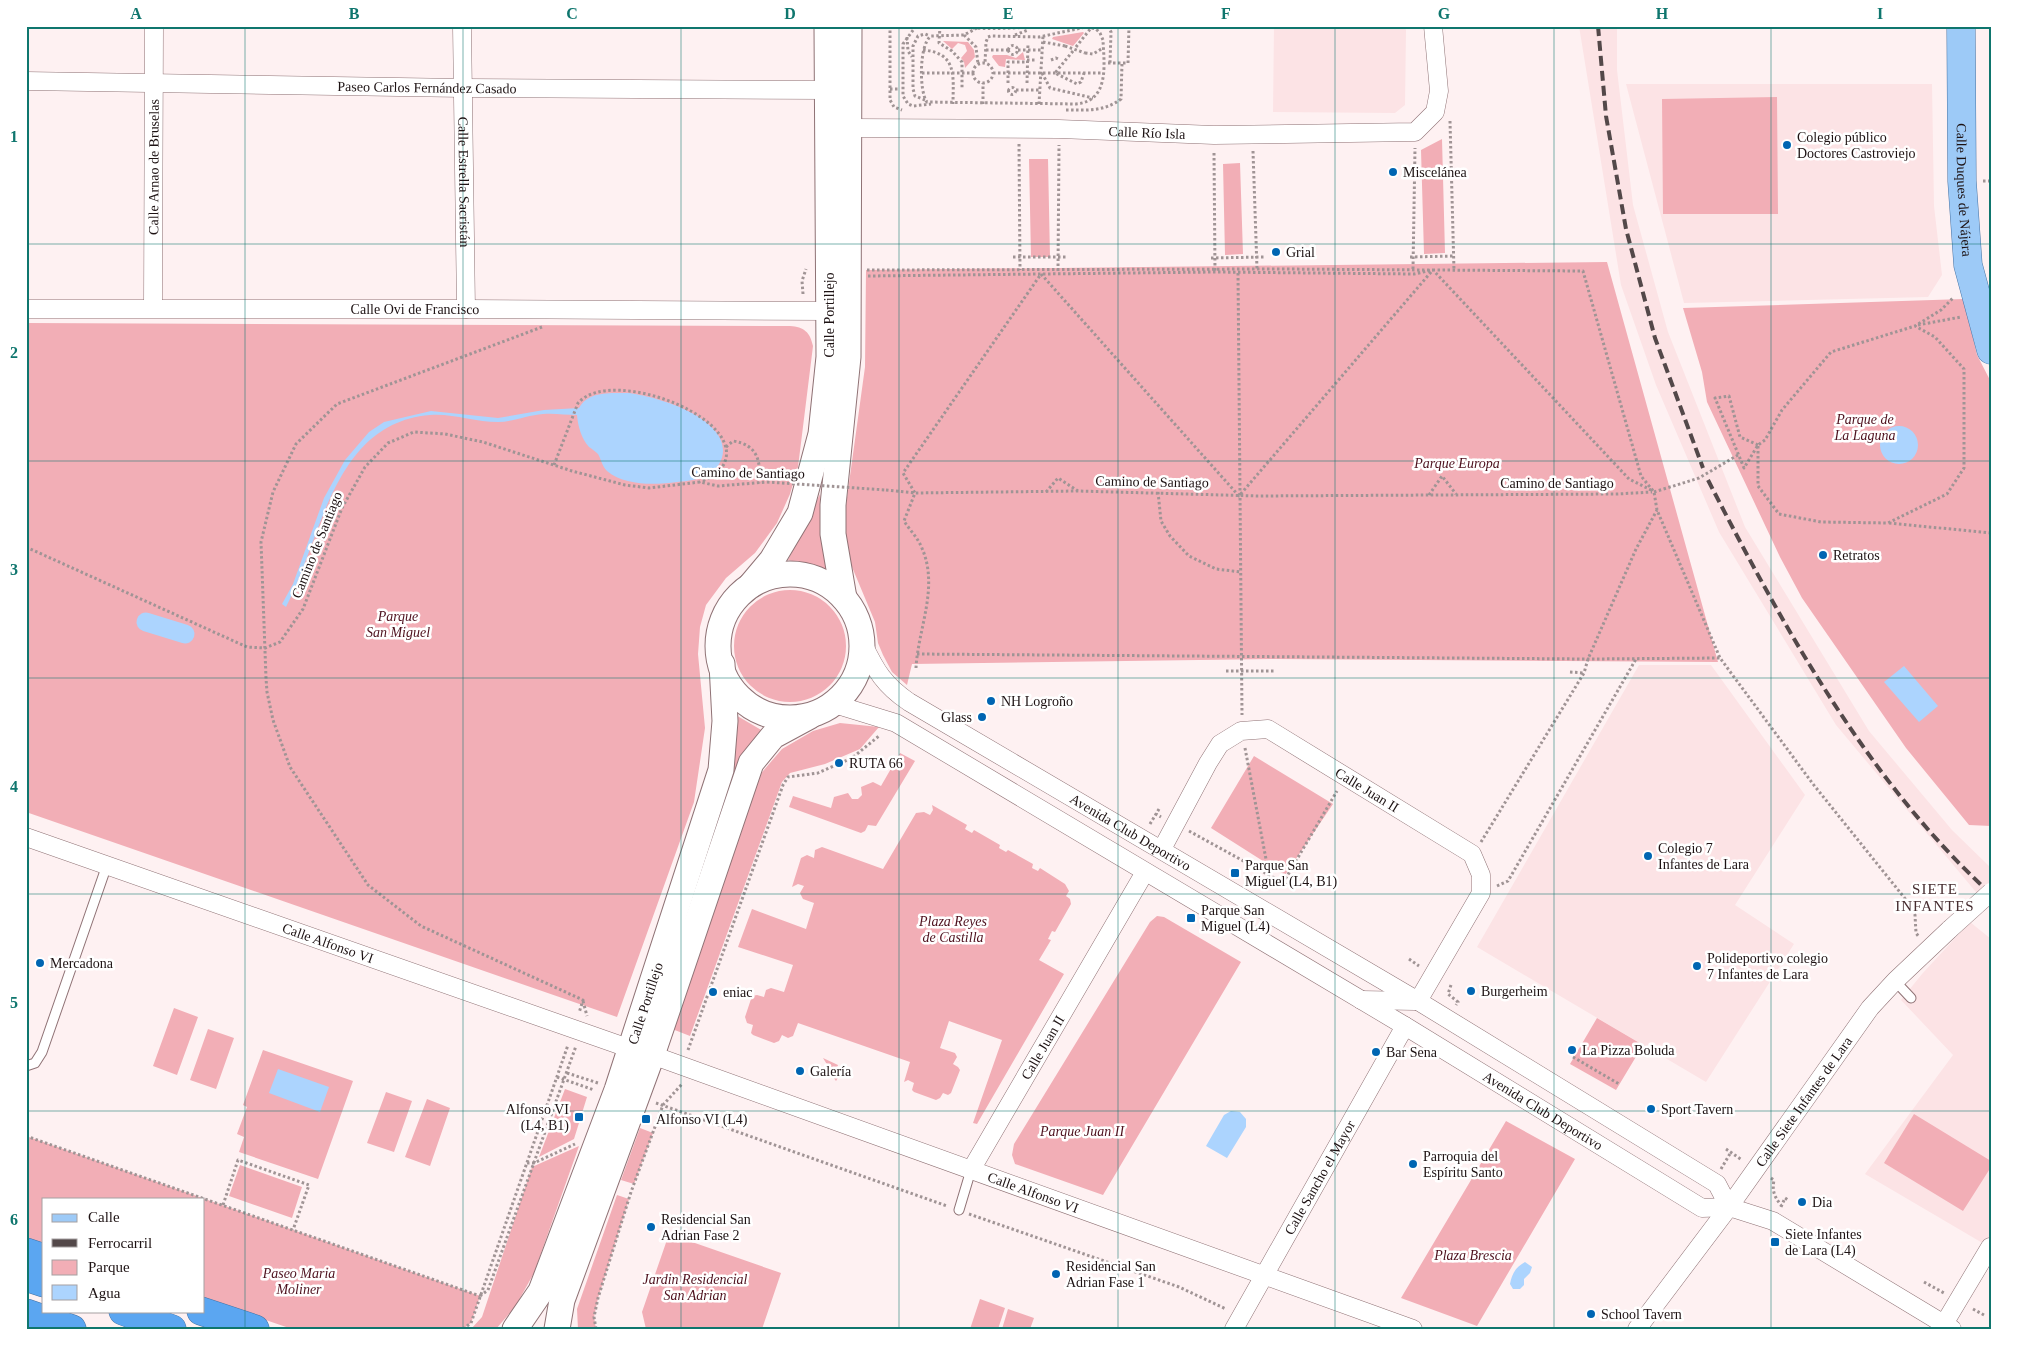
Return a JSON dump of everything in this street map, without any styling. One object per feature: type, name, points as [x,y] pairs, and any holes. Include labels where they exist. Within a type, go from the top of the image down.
[{"type":"highway","points":[[26,1252],[42,1257]]},
{"type":"highway","points":[[26,1277],[42,1282]]},
{"type":"highway","points":[[26,1312],[72,1329]]},
{"type":"highway","points":[[126,1312],[172,1329]]},
{"type":"highway","points":[[204,1312],[256,1329]]},
{"type":"main road","name":"Calle Portillejo","points":[[751,585],[772,560],[800,514],[821,434],[829,357],[827,26]]},
{"type":"main road","name":"Calle Portillejo","points":[[844,598],[833,534],[833,505],[848,357],[850,268],[848,26]]},
{"type":"main road","name":"Calle Duques de Nájera","points":[[1961,26],[1962,181],[1968,265],[1991,350]]},
{"type":"main road","points":[[797,574],[824,582],[844,598],[862,629],[863,644],[854,679],[834,704],[810,716],[773,716],[758,710],[733,689],[722,664],[718,642],[722,623],[731,605],[751,585],[768,578],[797,574]]},
{"type":"main road","name":"Calle Portillejo","points":[[557,1329],[562,1300],[641,1052],[721,770],[725,721],[722,664]]},
{"type":"main road","name":"Calle Portillejo","points":[[514,1329],[541,1291],[614,1097],[641,1052],[751,763],[773,736],[810,716]]},
{"type":"street","name":"Calle Arnao de Bruselas","points":[[153,308],[154,26]]},
{"type":"street","name":"Calle Estrella Sacristán","points":[[462,26],[466,309]]},
{"type":"street","points":[[1415,132],[1435,112],[1439,91],[1433,26]]},
{"type":"street","name":"Paseo Carlos Fernández Casado","points":[[26,81],[463,88],[828,90]]},
{"type":"street","name":"Calle Río Isla","points":[[849,128],[1019,128],[1214,134],[1415,132]]},
{"type":"street","name":"Calle Ovi de Francisco","points":[[26,309],[829,311]]},
{"type":"street","name":"Avenida Club Deportivo","points":[[863,644],[874,667],[888,686],[909,702],[1418,1001],[1718,1184],[1729,1207]]},
{"type":"street","name":"Avenida Club Deportivo","points":[[834,704],[896,723],[1405,1026],[1702,1208],[1729,1207],[1773,1221],[1948,1326]]},
{"type":"street","name":"Calle Juan II","points":[[1241,730],[1268,729],[1472,854],[1476,861]]},
{"type":"street","points":[[1162,849],[1220,744],[1241,730]]},
{"type":"street","name":"Calle Alfonso VI","points":[[26,837],[694,1070],[1413,1329]]},
{"type":"street","points":[[1418,1001],[1480,893],[1480,875],[1476,861]]},
{"type":"street","name":"Calle Juan II","points":[[972,1170],[1145,872]]},
{"type":"street","name":"Calle Siete Infantes de Lara","points":[[1637,1329],[1729,1207],[1870,1008],[1895,981],[1991,892]]},
{"type":"street","name":"Avenida Club Deportivo","points":[[1360,1000],[1418,1001]]},
{"type":"street","name":"Calle Sancho el Mayor","points":[[1234,1329],[1405,1026]]},
{"type":"street","points":[[1948,1326],[1990,1248]]},
{"type":"lane","points":[[26,1066],[35,1063],[42,1052],[107,865]]},
{"type":"lane","points":[[1895,981],[1911,998]]},
{"type":"lane","points":[[959,1210],[972,1170]]},
{"type":"path","points":[[892,26],[890,29],[891,104],[902,110],[923,110]]},
{"type":"path","points":[[916,26],[907,36],[902,46],[903,96],[908,104],[913,106],[934,104],[1082,104],[1094,98],[1102,86],[1103,47],[1100,33],[1092,28],[1026,38],[1014,36],[988,37],[985,63]]},
{"type":"path","points":[[940,26],[939,43],[952,51],[962,62],[962,89]]},
{"type":"path","points":[[958,26],[977,28],[1062,26],[1078,29]]},
{"type":"path","points":[[1108,26],[1111,32],[1109,63],[1128,63],[1129,26]]},
{"type":"path","points":[[934,104],[918,98],[914,92],[912,57],[914,42],[918,36],[925,34],[931,36],[964,35],[977,28]]},
{"type":"path","points":[[1014,36],[1031,28]]},
{"type":"path","points":[[1076,47],[1092,28]]},
{"type":"path","points":[[964,35],[976,48],[978,64]]},
{"type":"path","points":[[907,36],[908,51],[912,57]]},
{"type":"path","points":[[925,100],[922,73],[923,50],[925,41],[931,36]]},
{"type":"path","points":[[1039,104],[1043,36]]},
{"type":"path","points":[[1043,42],[1093,54],[1103,47]]},
{"type":"path","points":[[1027,83],[1028,43]]},
{"type":"path","points":[[1009,50],[1014,45],[1018,50]]},
{"type":"path","points":[[923,50],[936,52],[945,57],[953,73],[953,104]]},
{"type":"path","points":[[986,50],[1009,50]]},
{"type":"path","points":[[1009,50],[1013,55],[1018,50]]},
{"type":"path","points":[[1018,50],[1043,50]]},
{"type":"path","points":[[1055,73],[1073,51]]},
{"type":"path","points":[[1008,83],[1008,62],[1035,60]]},
{"type":"path","points":[[1051,60],[1060,60]]},
{"type":"path","points":[[985,63],[991,67],[993,73],[990,80],[983,83],[977,81],[972,73],[978,64],[985,63]]},
{"type":"path","points":[[1057,110],[1095,110],[1121,99],[1122,63]]},
{"type":"path","points":[[922,73],[972,73]]},
{"type":"path","points":[[993,73],[1103,73]]},
{"type":"path","points":[[1042,73],[1050,88],[1094,98]]},
{"type":"path","points":[[1055,73],[1077,84],[1081,82],[1084,73]]},
{"type":"path","points":[[983,83],[983,104]]},
{"type":"path","points":[[890,89],[898,89]]},
{"type":"path","points":[[1016,90],[1040,90]]},
{"type":"path","points":[[1439,91],[1450,105],[1454,271]]},
{"type":"path","points":[[1019,128],[1020,275]]},
{"type":"path","points":[[1058,272],[1059,129]]},
{"type":"path","points":[[1413,271],[1415,132]]},
{"type":"path","points":[[1214,134],[1213,258],[1215,271]]},
{"type":"path","points":[[1253,134],[1257,271]]},
{"type":"path","points":[[1013,257],[1067,256]]},
{"type":"path","points":[[1412,257],[1454,256]]},
{"type":"path","points":[[1213,258],[1264,257]]},
{"type":"path","points":[[850,268],[866,260],[866,270],[1020,270],[1058,272],[1583,271],[1640,476],[1654,492],[1657,510],[1720,658],[1813,784],[1907,901],[1915,915],[1916,932],[1929,949]]},
{"type":"path","points":[[850,268],[1020,275],[1058,272]]},
{"type":"path","points":[[1433,270],[1629,479],[1654,492]]},
{"type":"path","points":[[1239,496],[1433,270]]},
{"type":"path","points":[[1215,271],[1238,273],[1257,271]]},
{"type":"path","points":[[1238,273],[1241,730],[1269,875]]},
{"type":"path","points":[[1041,274],[1239,496]]},
{"type":"path","points":[[916,668],[917,654],[927,607],[930,574],[921,546],[904,521],[915,493],[903,473],[1041,274]]},
{"type":"path","points":[[1915,326],[1942,310],[1951,300]]},
{"type":"path","points":[[1758,445],[1740,438],[1729,396],[1714,398],[1744,468],[1758,445],[1765,440],[1782,410],[1831,352],[1915,326],[1980,313]]},
{"type":"path","points":[[1888,523],[1947,494],[1964,468],[1964,369],[1935,337],[1915,326]]},
{"type":"path","points":[[463,1329],[471,1323],[557,1078],[587,1014],[583,1000],[421,926],[368,885],[290,767],[273,720],[267,692],[261,542],[273,492],[296,444],[337,404],[543,327]]},
{"type":"path","points":[[554,465],[578,403],[583,397],[599,391],[637,392],[674,403],[708,422],[720,435],[726,447],[726,460],[719,472],[700,482]]},
{"type":"path","name":"Camino de Santiago","points":[[265,648],[280,642],[303,609],[342,508],[365,467],[388,443],[414,432],[445,434],[483,442],[625,485],[649,488],[700,482],[718,486],[767,482],[915,493],[1078,491],[1239,496],[1617,494],[1654,492],[1699,478],[1738,455]]},
{"type":"path","points":[[726,447],[733,441],[744,442],[756,454],[760,467],[759,483]]},
{"type":"path","points":[[1758,445],[1758,486],[1779,514],[1821,522],[1888,523],[1991,533]]},
{"type":"path","points":[[1429,495],[1442,476],[1457,495]]},
{"type":"path","points":[[1046,492],[1058,478],[1078,491]]},
{"type":"path","points":[[1158,492],[1161,521],[1170,536],[1189,556],[1216,569],[1241,572]]},
{"type":"path","points":[[1476,861],[1481,842],[1584,673],[1588,659],[1636,550],[1657,510]]},
{"type":"path","points":[[26,547],[247,647],[265,648]]},
{"type":"path","points":[[917,654],[1588,659],[1720,658]]},
{"type":"path","points":[[1480,893],[1508,881],[1636,658]]},
{"type":"path","points":[[1226,672],[1274,671]]},
{"type":"path","points":[[1570,672],[1584,673]]},
{"type":"path","points":[[596,1329],[594,1317],[598,1298],[631,1192],[664,1105],[694,1070],[687,1052],[783,785],[788,778],[818,773],[852,758],[896,723]]},
{"type":"path","points":[[1159,809],[1156,814],[1285,884],[1345,777]]},
{"type":"path","points":[[480,1296],[488,1290],[564,1080],[578,1030],[583,1000]]},
{"type":"path","points":[[1574,1057],[1619,1084]]},
{"type":"path","points":[[557,1078],[614,1097]]},
{"type":"path","points":[[26,1136],[203,1198]]},
{"type":"path","points":[[527,1163],[534,1163],[582,1140],[596,1144]]},
{"type":"path","points":[[223,1205],[238,1160],[309,1185],[293,1230]]},
{"type":"path","points":[[1781,1206],[1785,1198],[1788,1200]]},
{"type":"path","points":[[205,1199],[480,1296]]},
{"type":"shaded area","points":[[1274,26],[1404,26],[1406,30],[1405,105],[1395,113],[1273,112]]},
{"type":"shaded area","points":[[1579,26],[1617,26],[1617,70],[1633,205],[1668,332],[1745,527],[1869,731],[1952,830],[1991,868],[1991,910],[1836,725],[1719,532],[1656,385],[1621,285]]},
{"type":"shaded area","name":"Colegio público Doctores Castroviejo","points":[[1626,84],[1932,84],[1934,206],[1942,275],[1928,297],[1684,303]]},
{"type":"shaded area","name":"Colegio 7 Infantes de Lara","points":[[1639,665],[1711,665],[1805,795],[1735,905],[1794,944],[1706,1082],[1477,947]]},
{"type":"shaded area","points":[[1970,922],[1991,939],[1991,1248],[1865,1174],[1953,1055],[1901,1000]]},
{"type":"green space","points":[[1083,32],[1073,46],[1052,39],[1053,37]]},
{"type":"green space","points":[[943,41],[968,42],[974,50],[975,57],[965,68],[961,58],[967,51],[965,45],[958,43],[952,49]]},
{"type":"green space","points":[[1023,52],[1025,60],[1006,59],[1005,67],[999,66],[992,57],[993,55],[1007,55],[1016,58]]},
{"type":"green space","points":[[1777,97],[1778,214],[1663,214],[1662,99]]},
{"type":"green space","points":[[1442,139],[1445,253],[1424,254],[1421,150]]},
{"type":"green space","points":[[1029,159],[1048,159],[1050,257],[1031,257]]},
{"type":"green space","points":[[1240,163],[1243,254],[1225,255],[1223,164]]},
{"type":"green space","name":"Parque Europa","points":[[1607,262],[1718,662],[1275,659],[912,664],[907,685],[892,672],[878,643],[875,622],[852,567],[842,534],[865,367],[866,270]]},
{"type":"green space","name":"Parque de La Laguna","points":[[1964,299],[1977,355],[1991,382],[1991,826],[1969,825],[1906,748],[1802,598],[1780,557],[1707,402],[1702,372],[1683,308]]},
{"type":"green space","name":"Parque San Miguel","points":[[26,323],[790,326],[806,331],[813,346],[798,467],[790,494],[777,523],[755,553],[726,578],[706,605],[700,627],[698,654],[705,728],[694,802],[617,1017],[26,812]]},
{"type":"green space","points":[[820,494],[826,569],[788,560]]},
{"type":"green space","points":[[790,590],[811,594],[830,606],[842,625],[846,646],[842,667],[830,686],[811,698],[790,702],[769,698],[750,686],[738,667],[734,646],[738,625],[750,606],[769,594]]},
{"type":"green space","points":[[734,714],[763,731],[723,798]]},
{"type":"green space","points":[[840,723],[879,727],[860,749],[825,764],[790,773],[782,782],[690,1036],[667,1027],[757,778],[782,749],[813,731]]},
{"type":"green space","points":[[900,753],[915,761],[876,826],[868,825],[865,831],[861,833],[789,807],[793,796],[831,808],[834,797],[848,793],[852,799],[858,799],[862,795],[861,787],[873,782],[881,786]]},
{"type":"green space","points":[[1254,756],[1333,804],[1285,875],[1211,828]]},
{"type":"green space","name":"Plaza Reyes de Castilla","points":[[932,805],[967,825],[965,829],[972,833],[974,830],[1000,845],[999,848],[1006,852],[1008,850],[1033,864],[1032,868],[1038,871],[1040,868],[1065,884],[1069,891],[1066,896],[1070,899],[1071,904],[1055,932],[1052,931],[1048,939],[1051,940],[1039,960],[1064,974],[977,1124],[973,1123],[1002,1040],[949,1021],[940,1048],[955,1053],[957,1057],[953,1064],[960,1070],[951,1093],[948,1095],[943,1093],[936,1100],[914,1092],[912,1090],[914,1083],[908,1080],[904,1082],[910,1062],[798,1023],[793,1036],[788,1038],[782,1035],[779,1041],[774,1043],[753,1035],[751,1033],[753,1025],[747,1023],[745,1017],[752,996],[764,997],[766,990],[771,988],[784,992],[793,965],[738,947],[752,909],[806,929],[814,903],[803,899],[800,893],[804,886],[798,884],[792,887],[801,858],[807,855],[814,858],[815,850],[822,847],[883,869],[916,813],[924,812],[930,815],[933,810]]},
{"type":"green space","name":"Parque Juan II","points":[[1157,916],[1164,917],[1241,962],[1103,1195],[1015,1164],[1012,1155],[1014,1144],[1150,922]]},
{"type":"green space","points":[[174,1008],[198,1017],[177,1075],[153,1066]]},
{"type":"green space","points":[[1597,1018],[1643,1045],[1616,1090],[1570,1064]]},
{"type":"green space","points":[[208,1029],[234,1038],[216,1089],[190,1080]]},
{"type":"green space","points":[[263,1050],[353,1081],[318,1179],[239,1152],[244,1137],[237,1134],[247,1107],[243,1105]]},
{"type":"green space","points":[[823,1058],[838,1065],[837,1068],[843,1070],[836,1081],[833,1077],[828,1078],[828,1066]]},
{"type":"green space","points":[[565,1089],[587,1097],[574,1139],[539,1157]]},
{"type":"green space","points":[[386,1092],[412,1101],[394,1152],[367,1143]]},
{"type":"green space","points":[[427,1099],[450,1108],[430,1166],[405,1157]]},
{"type":"green space","points":[[1914,1114],[1991,1161],[1991,1167],[1963,1211],[1884,1163]]},
{"type":"green space","name":"Plaza Brescia","points":[[1506,1121],[1575,1159],[1477,1326],[1401,1298]]},
{"type":"green space","points":[[640,1128],[653,1133],[634,1184],[621,1180]]},
{"type":"green space","name":"Paseo Maria Moliner","points":[[26,1136],[202,1198],[42,1198],[42,1247],[26,1243]]},
{"type":"green space","points":[[579,1146],[534,1273],[515,1307],[496,1329],[471,1329],[482,1317],[532,1167]]},
{"type":"green space","points":[[240,1165],[302,1187],[292,1218],[229,1196]]},
{"type":"green space","points":[[617,1195],[629,1199],[598,1298],[594,1317],[596,1329],[578,1329],[577,1309]]},
{"type":"green space","name":"Paseo Maria Moliner","points":[[205,1199],[480,1296],[471,1323],[463,1329],[292,1329],[205,1299]]},
{"type":"green space","name":"Jardin Residencial San Adrian","points":[[669,1234],[781,1273],[762,1329],[646,1329],[642,1312]]},
{"type":"green space","points":[[980,1299],[1005,1308],[998,1329],[970,1329]]},
{"type":"green space","points":[[1008,1309],[1034,1318],[1030,1329],[1002,1329]]},
{"type":"water","points":[[628,393],[670,403],[701,418],[720,439],[723,451],[721,461],[717,467],[713,471],[694,480],[650,484],[622,479],[607,471],[598,454],[586,443],[580,432],[577,415],[543,414],[498,422],[447,415],[430,415],[397,423],[372,439],[351,461],[335,488],[286,607],[282,604],[293,584],[324,498],[345,460],[369,432],[384,422],[431,411],[498,418],[544,410],[579,408],[588,398],[600,394]]},
{"type":"water","points":[[1899,426],[1913,431],[1918,445],[1913,459],[1899,464],[1885,459],[1880,445],[1885,431]]},
{"type":"water","points":[[1904,666],[1938,706],[1919,722],[1884,682]]},
{"type":"water","points":[[278,1069],[329,1087],[320,1112],[269,1093]]},
{"type":"water","points":[[1231,1111],[1240,1112],[1246,1119],[1246,1127],[1227,1158],[1206,1146],[1224,1115]]},
{"type":"water","points":[[1525,1262],[1532,1267],[1530,1273],[1524,1279],[1524,1285],[1520,1289],[1513,1289],[1510,1284],[1513,1274]]},
{"type":"waterway","points":[[146,622],[185,634]]},
{"type":"railway","points":[[1598,26],[1606,116],[1626,229],[1655,338],[1703,468]]},
{"type":"railway","points":[[1708,480],[1798,646],[1867,752],[1905,803],[1947,850],[1991,894]]},
{"type":"place","name":"Colegio público Doctores Castroviejo","points":[[1787,145]]},
{"type":"place","name":"Miscelánea","points":[[1393,172]]},
{"type":"place","name":"Grial","points":[[1276,252]]},
{"type":"place","name":"Retratos","points":[[1823,555]]},
{"type":"place","name":"NH Logroño","points":[[991,701]]},
{"type":"place","name":"Glass","points":[[982,717]]},
{"type":"place","name":"RUTA 66","points":[[839,763]]},
{"type":"place","name":"Colegio 7 Infantes de Lara","points":[[1648,856]]},
{"type":"place","name":"Parque San Miguel (L4, B1)","points":[[1235,873]]},
{"type":"place","name":"Parque San Miguel (L4)","points":[[1191,918]]},
{"type":"place","name":"Mercadona","points":[[40,963]]},
{"type":"place","name":"Polideportivo colegio 7 Infantes de Lara","points":[[1697,966]]},
{"type":"place","name":"Burgerheim","points":[[1471,991]]},
{"type":"place","name":"eniac","points":[[713,992]]},
{"type":"place","name":"La Pizza Boluda","points":[[1572,1050]]},
{"type":"place","name":"Bar Sena","points":[[1376,1052]]},
{"type":"place","name":"Galería","points":[[800,1071]]},
{"type":"place","name":"Sport Tavern","points":[[1651,1109]]},
{"type":"place","name":"Alfonso VI (L4, B1)","points":[[579,1117]]},
{"type":"place","name":"Alfonso VI (L4)","points":[[646,1119]]},
{"type":"place","name":"Parroquia del Espíritu Santo","points":[[1413,1164]]},
{"type":"place","name":"Dia","points":[[1802,1202]]},
{"type":"place","name":"Residencial San Adrian Fase 2","points":[[651,1227]]},
{"type":"place","name":"Siete Infantes de Lara (L4)","points":[[1775,1242]]},
{"type":"place","name":"Residencial San Adrian Fase 1","points":[[1056,1274]]},
{"type":"place","name":"School Tavern","points":[[1591,1314]]},
{"type":"district","name":"SIETE INFANTES","points":[[1935,898]]}]
